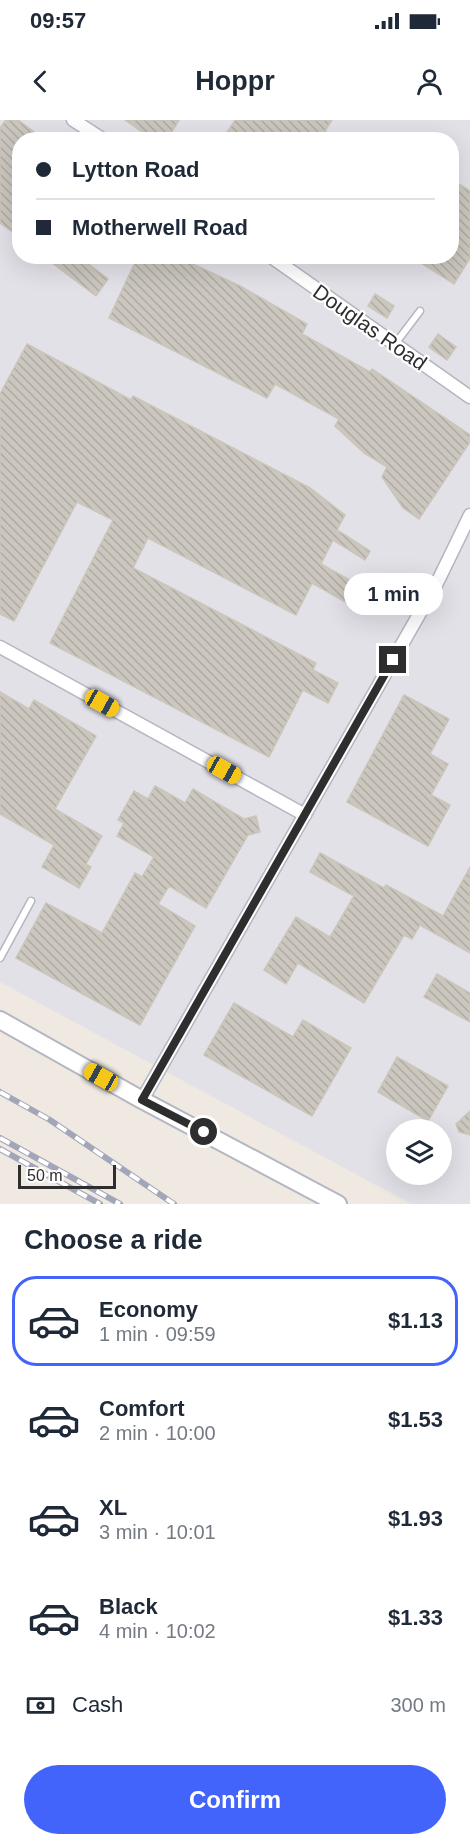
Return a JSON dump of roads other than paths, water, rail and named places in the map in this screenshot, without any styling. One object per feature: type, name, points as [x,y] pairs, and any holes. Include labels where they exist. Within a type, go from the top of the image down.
[{"type":"main road","points":[[0,1020],[142,1100],[338,1204]]},
{"type":"street","points":[[73,120],[92,132]]},
{"type":"street","name":"Douglas Road","points":[[281,264],[470,397]]},
{"type":"street","points":[[142,1100],[437,583],[470,515]]},
{"type":"street","points":[[0,646],[305,815]]},
{"type":"lane","points":[[395,344],[420,311]]},
{"type":"lane","points":[[0,958],[31,901]]},
{"type":"railway","points":[[0,1092],[50,1120],[174,1204]]},
{"type":"railway","points":[[0,1138],[120,1204]]},
{"type":"railway","points":[[0,1149],[100,1204]]}]
